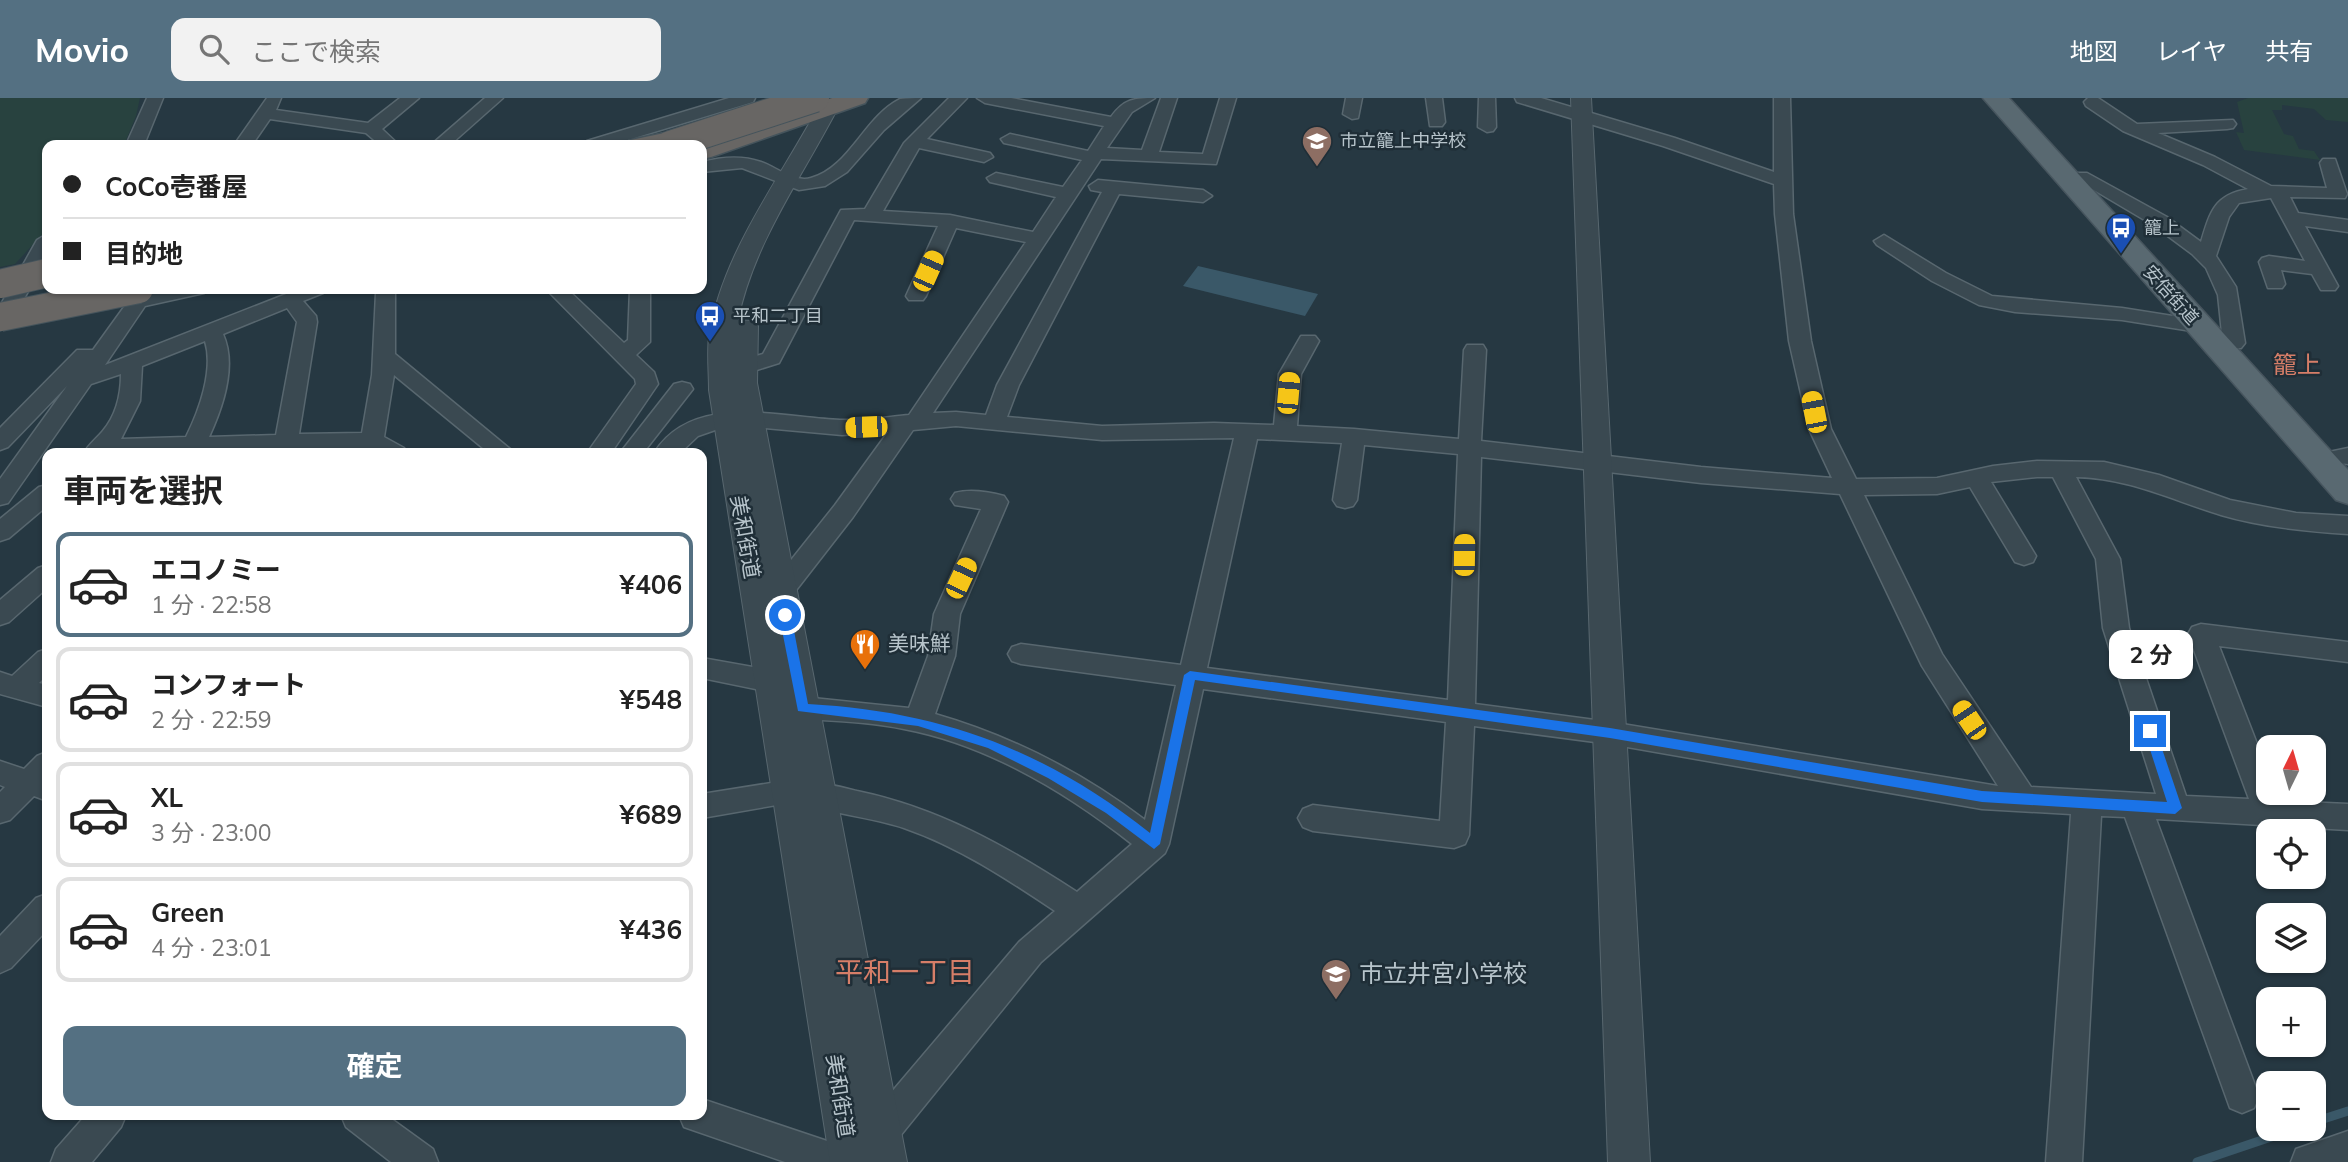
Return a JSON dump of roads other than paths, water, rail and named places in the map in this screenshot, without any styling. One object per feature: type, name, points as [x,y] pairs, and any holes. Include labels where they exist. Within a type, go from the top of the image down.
[{"type":"highway","points":[[707,148],[757,133],[836,100]]},
{"type":"highway","points":[[667,140],[742,126],[836,100]]},
{"type":"highway","points":[[688,140],[836,100]]},
{"type":"highway","points":[[707,147],[836,100]]},
{"type":"highway","points":[[0,284],[42,275]]},
{"type":"highway","points":[[0,294],[42,285]]},
{"type":"highway","points":[[0,306],[60,294]]},
{"type":"highway","points":[[0,317],[140,296]]},
{"type":"main road","name":"安倍街道","points":[[1994,98],[2348,492]]},
{"type":"main road","name":"安倍街道","points":[[2009,98],[2344,461]]},
{"type":"street","points":[[137,140],[155,98]]},
{"type":"street","points":[[246,140],[275,98]]},
{"type":"street","points":[[371,128],[411,98]]},
{"type":"street","points":[[446,140],[495,98]]},
{"type":"street","points":[[690,98],[701,113]]},
{"type":"street","points":[[610,140],[747,98]]},
{"type":"street","points":[[707,166],[728,162],[742,163],[828,177],[840,169],[882,122],[913,98]]},
{"type":"street","points":[[871,215],[902,159],[915,142],[959,98]]},
{"type":"street","points":[[985,98],[1040,103],[1115,123]]},
{"type":"street","points":[[780,591],[912,422],[1126,108],[1147,98]]},
{"type":"street","points":[[1149,155],[1169,98]]},
{"type":"street","points":[[1010,139],[1095,155],[1149,155],[1210,160],[1228,98]]},
{"type":"street","points":[[1434,98],[1436,122]]},
{"type":"street","points":[[1487,98],[1487,127]]},
{"type":"street","points":[[1523,98],[1582,107],[1783,181]]},
{"type":"street","points":[[1782,98],[1784,214],[1799,328],[1814,412],[1943,680],[2022,799]]},
{"type":"street","name":"美和街道","points":[[836,100],[832,135],[797,174],[741,274],[722,337],[722,390],[739,421],[780,591],[803,708],[805,794],[854,1162]]},
{"type":"street","points":[[2092,102],[2134,129],[2274,193],[2292,218],[2323,278],[2269,262],[2275,284]]},
{"type":"street","points":[[1582,107],[1629,1162]]},
{"type":"street","points":[[2111,114],[2159,111]]},
{"type":"street","points":[[265,113],[371,128],[384,140]]},
{"type":"street","points":[[2134,129],[2227,124]]},
{"type":"street","points":[[757,133],[780,132],[799,138],[797,174]]},
{"type":"street","points":[[915,142],[984,157]]},
{"type":"street","points":[[2206,257],[2226,203],[2234,197],[2274,193],[2338,194],[2329,163]]},
{"type":"street","name":"美和街道","points":[[797,174],[748,307],[739,421],[770,681],[805,794],[886,1162]]},
{"type":"street","points":[[996,177],[1072,189],[1113,188],[1203,196]]},
{"type":"street","points":[[2081,177],[2115,194],[2194,245],[2206,257],[2222,279],[2234,343]]},
{"type":"street","points":[[995,422],[1008,385],[1113,188]]},
{"type":"street","points":[[744,367],[771,358],[848,214],[950,221],[1038,239]]},
{"type":"street","points":[[2292,218],[2348,226]]},
{"type":"street","points":[[916,296],[950,221]]},
{"type":"street","points":[[1884,241],[1939,277],[1986,301],[2025,307],[2109,312],[2198,326]]},
{"type":"street","points":[[0,324],[42,249]]},
{"type":"street","points":[[86,378],[131,363],[303,294]]},
{"type":"street","points":[[220,448],[368,447],[385,357],[386,294]]},
{"type":"street","points":[[561,294],[646,377],[647,384],[602,448]]},
{"type":"street","points":[[624,354],[639,342],[640,294]]},
{"type":"street","points":[[0,497],[86,378],[140,296]]},
{"type":"street","points":[[0,442],[73,370],[140,296]]},
{"type":"street","points":[[277,446],[307,322],[306,316],[290,299]]},
{"type":"street","points":[[191,448],[206,417],[218,359],[218,348],[211,331]]},
{"type":"street","points":[[1285,433],[1290,374],[1308,341]]},
{"type":"street","points":[[1313,818],[1454,835],[1461,712],[1465,529],[1475,350]]},
{"type":"street","points":[[385,357],[477,446]]},
{"type":"street","points":[[100,448],[130,405],[133,392],[131,363]]},
{"type":"street","points":[[635,448],[682,389]]},
{"type":"street","points":[[671,448],[690,430],[739,421],[842,428],[956,419],[1102,433],[1247,431],[1354,436],[1598,461],[1701,475],[1848,486],[1937,486],[2015,472],[2104,470],[2125,473],[2226,508],[2295,522],[2348,525]]},
{"type":"street","points":[[854,1162],[1030,952],[1154,844],[1247,431]]},
{"type":"street","points":[[1345,500],[1354,436]]},
{"type":"street","points":[[2060,469],[2108,559],[2116,628],[2175,808]]},
{"type":"street","points":[[1977,479],[2024,556]]},
{"type":"street","points":[[0,532],[42,497]]},
{"type":"street","points":[[918,721],[942,660],[947,634],[947,614],[996,502],[962,499]]},
{"type":"street","points":[[0,615],[42,578]]},
{"type":"street","points":[[2269,812],[2201,634],[2348,652]]},
{"type":"street","points":[[1021,654],[1610,733],[1912,786],[2022,799],[2348,817]]},
{"type":"street","points":[[8,685],[42,662]]},
{"type":"street","points":[[707,672],[770,681]]},
{"type":"street","points":[[8,685],[42,695]]},
{"type":"street","points":[[803,708],[846,710],[918,721],[992,744],[1052,774],[1111,809],[1154,844]]},
{"type":"street","points":[[0,773],[41,778]]},
{"type":"street","points":[[0,811],[41,778]]},
{"type":"street","points":[[707,805],[805,794],[858,803],[956,836],[989,853],[1078,909]]},
{"type":"street","points":[[2064,1162],[2087,802]]},
{"type":"street","points":[[2136,806],[2242,1096]]},
{"type":"street","points":[[0,958],[42,913]]},
{"type":"street","points":[[707,1119],[838,1162]]},
{"type":"street","points":[[69,1162],[105,1120]]},
{"type":"street","points":[[365,1120],[420,1162]]},
{"type":"street","points":[[2309,1162],[2348,1149]]},
{"type":"water","points":[[1198,266],[1318,294],[1305,316],[1183,286]]},
{"type":"waterway","points":[[2326,1118],[2348,1111]]},
{"type":"waterway","points":[[2197,1162],[2259,1141]]},
{"type":"place","name":"市立籠上中学校","points":[[1317,168]]},
{"type":"place","name":"籠上","points":[[2121,255]]},
{"type":"place","name":"平和二丁目","points":[[710,343]]},
{"type":"place","name":"美味鮮","points":[[865,671]]},
{"type":"place","name":"市立井宮小学校","points":[[1336,1001]]},
{"type":"district","name":"籠上","points":[[2297,365]]},
{"type":"district","name":"平和一丁目","points":[[905,972]]}]
